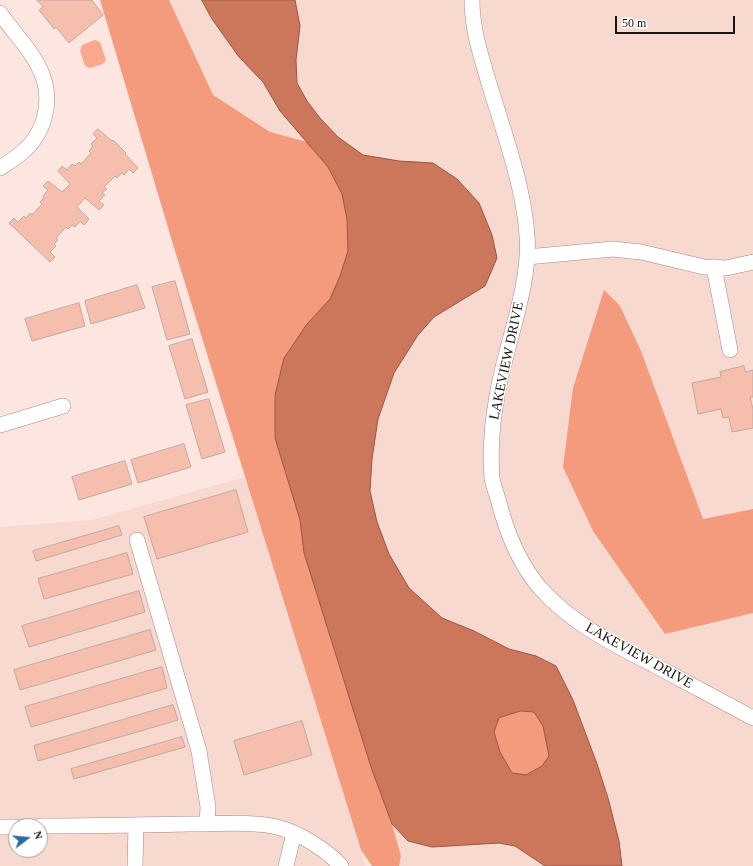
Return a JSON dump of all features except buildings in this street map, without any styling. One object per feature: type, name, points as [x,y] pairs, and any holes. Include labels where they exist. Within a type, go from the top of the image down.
[{"type":"street","name":"LAKEVIEW DRIVE","points":[[472,0],[472,14],[476,38],[523,202],[527,236],[527,257],[522,290],[497,394],[491,438],[492,479],[503,521],[513,545],[525,567],[539,587],[557,605],[594,634],[753,718]]},
{"type":"street","points":[[0,14],[34,59],[43,77],[47,97],[45,119],[35,138],[27,148],[0,168]]},
{"type":"street","points":[[527,257],[613,249],[641,252],[704,267],[726,268],[753,262]]},
{"type":"street","points":[[714,267],[730,350]]},
{"type":"street","points":[[0,424],[63,406]]},
{"type":"street","points":[[137,540],[199,751],[208,807],[207,824]]},
{"type":"street","points":[[48,826],[255,824],[277,827],[294,833],[323,850],[342,866]]},
{"type":"street","points":[[135,866],[136,825]]},
{"type":"street","points":[[286,866],[294,833]]},
{"type":"shaded area","points":[[100,0],[169,0],[213,95],[270,132],[307,142],[328,167],[342,194],[347,219],[348,251],[340,276],[330,299],[307,324],[275,438],[300,520],[304,553],[372,770],[392,824],[401,856],[399,866],[372,866],[361,850],[175,251]]},
{"type":"shaded area","points":[[126,0],[753,0],[753,866],[380,866]]},
{"type":"shaded area","points":[[202,0],[295,0],[300,26],[296,60],[297,83],[307,101],[320,118],[338,137],[363,155],[399,161],[433,163],[457,179],[479,203],[492,235],[497,258],[485,286],[434,317],[418,335],[394,373],[378,419],[372,459],[370,491],[377,522],[389,554],[409,588],[442,618],[474,631],[509,649],[536,656],[556,666],[573,700],[597,764],[608,798],[619,841],[622,866],[545,866],[515,846],[499,843],[432,847],[408,841],[392,824],[372,770],[304,553],[300,520],[275,438],[275,395],[284,358],[307,324],[330,299],[340,276],[348,251],[347,219],[342,194],[328,167],[280,111],[263,82],[239,57],[212,19]],"holes":[[[521,711],[534,712],[543,726],[549,756],[542,766],[526,775],[512,773],[500,752],[494,732],[499,718]]]},
{"type":"shaded area","points":[[95,40],[100,42],[106,60],[103,64],[90,68],[85,66],[80,51],[82,45]]},
{"type":"shaded area","points":[[604,290],[620,306],[641,351],[703,519],[753,509],[753,613],[665,634],[593,531],[563,467],[573,388]]},
{"type":"shaded area","points":[[245,477],[365,866],[0,866],[0,527],[92,520]]},
{"type":"shaded area","points":[[521,711],[534,712],[543,726],[549,756],[542,766],[526,776],[512,773],[500,752],[494,732],[499,718]]}]
